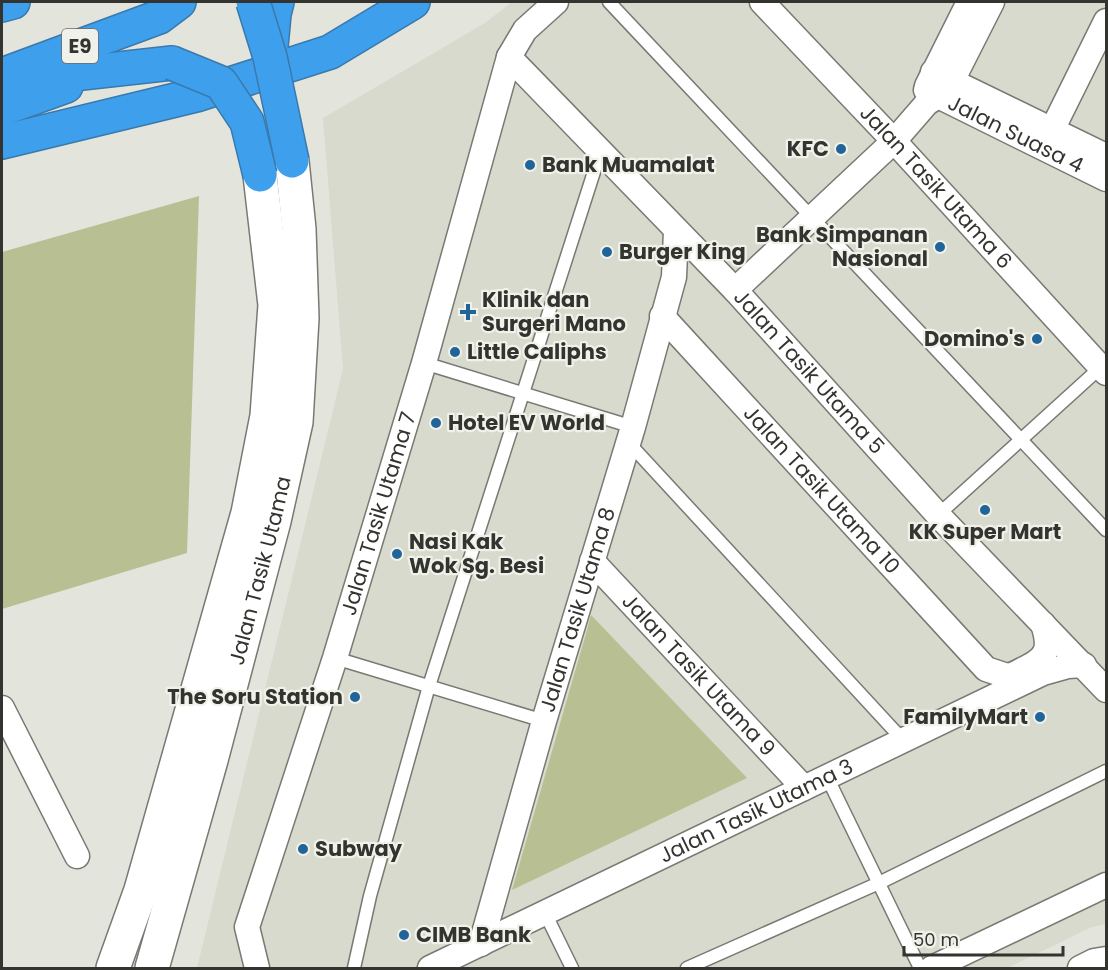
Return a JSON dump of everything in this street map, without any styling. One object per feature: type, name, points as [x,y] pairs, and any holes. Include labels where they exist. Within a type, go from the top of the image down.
[{"type":"highway","points":[[2,6],[14,2]]},
{"type":"highway","points":[[252,2],[270,57],[291,161]]},
{"type":"highway","points":[[270,57],[277,2]]},
{"type":"highway","points":[[2,142],[196,95],[330,52],[413,2]]},
{"type":"highway","name":"E9","points":[[2,75],[169,9]]},
{"type":"highway","points":[[2,81],[172,63],[221,83],[247,122],[260,175]]},
{"type":"highway","points":[[2,109],[110,70]]},
{"type":"street","points":[[509,57],[525,30],[556,2]]},
{"type":"street","name":"Jalan Tasik Utama 6","points":[[762,2],[894,141],[1104,370]]},
{"type":"street","points":[[935,88],[969,2]]},
{"type":"street","points":[[735,290],[894,141],[935,88],[992,2]]},
{"type":"street","points":[[1048,139],[1105,29]]},
{"type":"street","name":"Jalan Tasik Utama 5","points":[[509,57],[735,290],[938,515],[1107,690]]},
{"type":"street","name":"Jalan Tasik Utama 7","points":[[257,969],[248,927],[335,658],[424,363],[509,57]]},
{"type":"street","name":"Jalan Suasa 4","points":[[935,88],[1048,139],[1107,156]]},
{"type":"street","name":"Jalan Suasa 4","points":[[1048,139],[1107,179]]},
{"type":"street","name":"Jalan Tasik Utama","points":[[113,969],[156,895],[211,760],[274,521],[296,422],[302,318],[299,229],[291,161]]},
{"type":"street","name":"Jalan Tasik Utama","points":[[155,964],[156,895],[248,513],[267,416],[275,305],[260,175]]},
{"type":"street","name":"Jalan Tasik Utama 8","points":[[481,944],[544,721],[630,435],[674,276],[676,231]]},
{"type":"street","points":[[674,276],[710,266]]},
{"type":"street","name":"Jalan Tasik Utama 10","points":[[662,316],[986,669],[1007,676],[1041,660],[1046,652],[1048,640],[1043,624]]},
{"type":"street","name":"Jalan Tasik Utama 9","points":[[592,561],[804,788]]},
{"type":"street","points":[[962,711],[969,705],[978,690],[981,681],[979,663]]},
{"type":"street","name":"Jalan Tasik Utama 3","points":[[430,969],[1043,673],[1068,666],[1084,665]]},
{"type":"street","points":[[2,708],[77,856]]},
{"type":"street","points":[[932,969],[1107,885]]},
{"type":"street","points":[[1080,969],[1107,959]]},
{"type":"lane","points":[[609,2],[1107,530]]},
{"type":"lane","points":[[354,969],[370,896],[429,686],[601,150]]},
{"type":"lane","points":[[424,363],[522,393],[630,435],[903,740]]},
{"type":"lane","points":[[938,515],[1021,439],[1104,370]]},
{"type":"lane","points":[[335,658],[544,721]]},
{"type":"lane","points":[[687,969],[879,883],[1107,771]]},
{"type":"lane","points":[[826,777],[920,969]]},
{"type":"lane","points":[[545,913],[572,969]]},
{"type":"shaded area","points":[[512,2],[1106,2],[1106,924],[1092,927],[1007,968],[197,968],[343,369],[323,118],[485,23]]},
{"type":"green space","points":[[199,196],[187,553],[2,609],[2,252]]},
{"type":"green space","points":[[591,615],[747,778],[512,890],[585,637]]},
{"type":"place","name":"KFC","points":[[841,149]]},
{"type":"place","name":"Bank Muamalat","points":[[530,165]]},
{"type":"place","name":"Bank Simpanan Nasional","points":[[940,247]]},
{"type":"place","name":"Burger King","points":[[607,252]]},
{"type":"place","name":"Klinik dan Surgeri Mano","points":[[468,312]]},
{"type":"place","name":"Domino's","points":[[1037,339]]},
{"type":"place","name":"Little Caliphs","points":[[455,352]]},
{"type":"place","name":"Hotel EV World","points":[[436,423]]},
{"type":"place","name":"KK Super Mart","points":[[985,510]]},
{"type":"place","name":"Nasi Kak Wok Sg. Besi","points":[[397,554]]},
{"type":"place","name":"The Soru Station","points":[[355,697]]},
{"type":"place","name":"FamilyMart","points":[[1040,717]]},
{"type":"place","name":"Subway","points":[[303,849]]},
{"type":"place","name":"CIMB Bank","points":[[404,935]]}]
